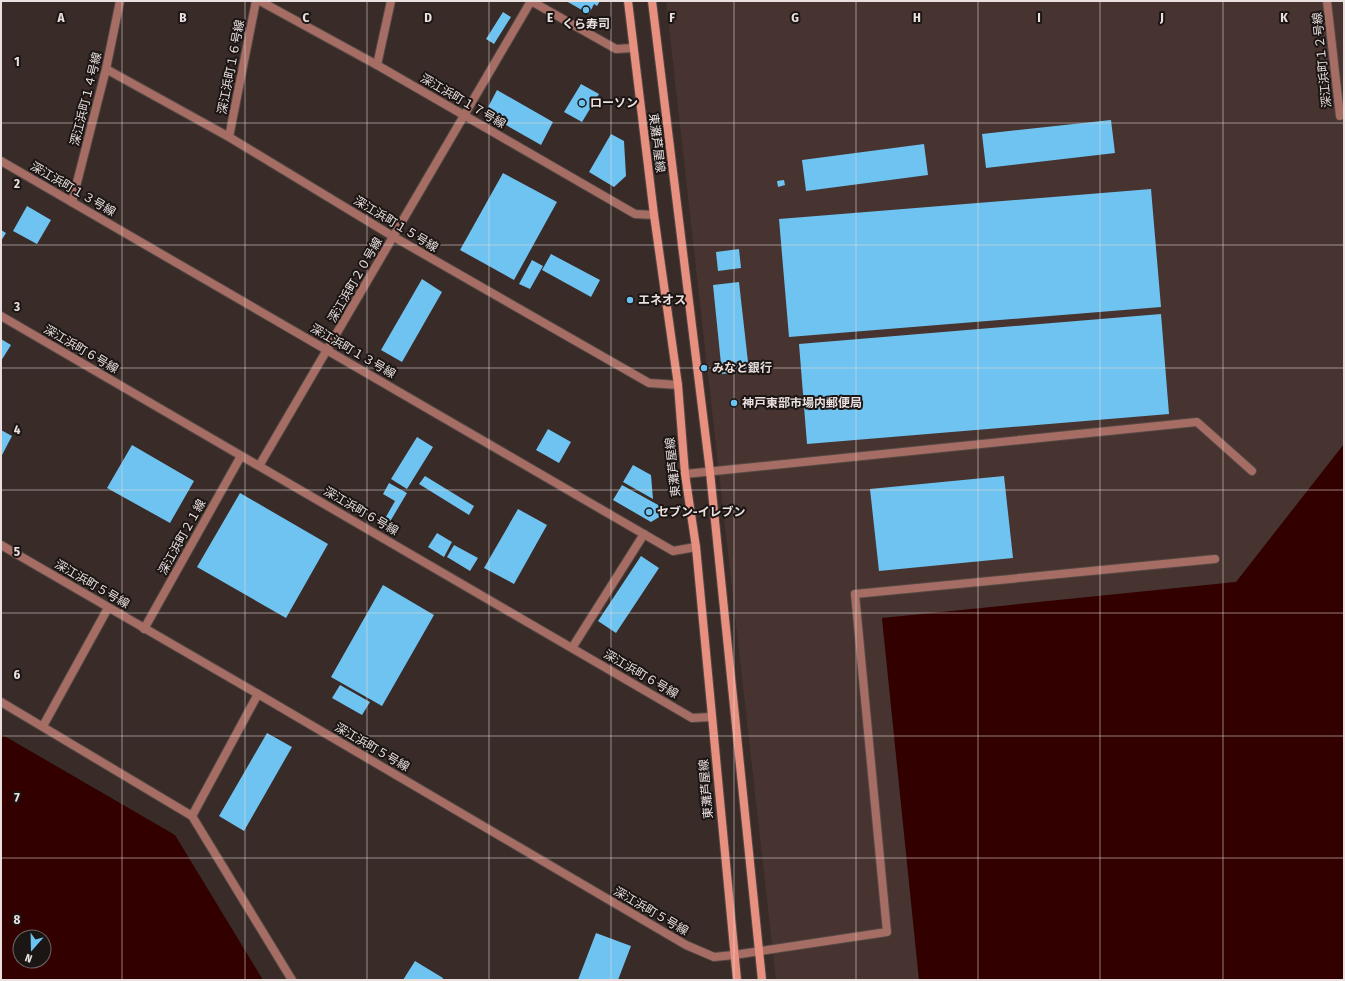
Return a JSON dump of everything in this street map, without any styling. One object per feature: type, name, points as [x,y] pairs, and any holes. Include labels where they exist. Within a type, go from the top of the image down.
[{"type":"main road","name":"東灘芦屋線","points":[[628,1],[654,215],[678,385],[685,474],[696,547],[737,980]]},
{"type":"main road","name":"東灘芦屋線","points":[[652,1],[710,472],[762,980]]},
{"type":"street","name":"深江浜町１４号線","points":[[72,202],[106,69],[120,1]]},
{"type":"street","name":"深江浜町１６号線","points":[[229,137],[256,1]]},
{"type":"street","name":"深江浜町１７号線","points":[[260,1],[377,65],[635,214],[654,215]]},
{"type":"street","points":[[377,65],[391,1]]},
{"type":"street","points":[[531,1],[616,49],[633,48]]},
{"type":"street","name":"深江浜町２０号線","points":[[258,466],[328,350],[531,1]]},
{"type":"street","name":"深江浜町１２号線","points":[[1327,1],[1340,116]]},
{"type":"street","name":"深江浜町１５号線","points":[[106,69],[229,137],[394,237],[649,383],[678,385]]},
{"type":"street","name":"深江浜町１３号線","points":[[1,161],[644,534],[673,550],[696,547]]},
{"type":"street","name":"深江浜町６号線","points":[[1,316],[692,718],[711,717]]},
{"type":"street","points":[[685,474],[1197,422],[1252,471]]},
{"type":"street","name":"深江浜町２１線","points":[[144,629],[242,456]]},
{"type":"street","points":[[572,648],[644,534]]},
{"type":"street","name":"深江浜町５号線","points":[[1,545],[686,945],[714,958],[759,950],[887,932],[855,594],[1215,559]]},
{"type":"street","points":[[43,726],[108,608]]},
{"type":"street","points":[[192,816],[258,694]]},
{"type":"street","points":[[1,702],[192,816],[292,980]]},
{"type":"shaded area","points":[[666,1],[1344,1],[1344,444],[1236,582],[882,619],[919,980],[776,980]]},
{"type":"shaded area","points":[[1344,444],[1344,980],[919,980],[882,618],[1236,582]]},
{"type":"shaded area","points":[[1,734],[175,835],[263,980],[1,980]]},
{"type":"building","name":"くら寿司","points":[[566,1],[600,1],[597,6],[594,4],[589,14]]},
{"type":"building","points":[[503,12],[511,17],[494,44],[486,39]]},
{"type":"building","name":"ローソン","points":[[581,84],[599,94],[582,122],[564,112]]},
{"type":"building","points":[[497,90],[553,122],[541,145],[485,113]]},
{"type":"building","points":[[1111,120],[1115,153],[986,168],[982,134]]},
{"type":"building","points":[[611,134],[624,141],[626,176],[614,187],[589,172]]},
{"type":"building","points":[[924,144],[928,175],[806,191],[802,160]]},
{"type":"building","points":[[503,173],[557,202],[514,280],[460,250]]},
{"type":"building","points":[[784,180],[785,185],[778,187],[777,181]]},
{"type":"building","points":[[1151,189],[1161,307],[789,337],[779,219]]},
{"type":"building","points":[[27,206],[51,220],[37,244],[13,231]]},
{"type":"building","points":[[1,230],[6,233],[1,241]]},
{"type":"building","points":[[739,249],[741,268],[718,271],[716,252]]},
{"type":"building","points":[[551,254],[600,280],[591,297],[542,270]]},
{"type":"building","points":[[532,260],[543,266],[530,289],[519,284]]},
{"type":"building","points":[[422,279],[442,292],[402,362],[381,350]]},
{"type":"building","points":[[739,282],[749,371],[722,374],[713,285]]},
{"type":"building","points":[[1161,314],[1169,414],[807,444],[799,344]]},
{"type":"building","points":[[1,339],[11,345],[1,361]]},
{"type":"building","points":[[548,429],[571,442],[559,463],[536,450]]},
{"type":"building","points":[[1,430],[12,436],[1,457]]},
{"type":"building","points":[[417,437],[433,447],[407,489],[391,479]]},
{"type":"building","points":[[132,445],[194,481],[170,523],[107,488]]},
{"type":"building","points":[[633,465],[651,475],[653,499],[623,482]]},
{"type":"building","points":[[425,476],[474,506],[469,515],[419,484]]},
{"type":"building","points":[[1004,476],[1013,558],[879,571],[870,489]]},
{"type":"building","points":[[389,483],[407,493],[388,525],[383,522],[395,501],[383,494]]},
{"type":"building","points":[[622,485],[669,511],[651,522],[613,500]]},
{"type":"building","points":[[240,493],[328,544],[286,618],[197,567]]},
{"type":"building","points":[[518,509],[547,525],[514,584],[484,568]]},
{"type":"building","points":[[437,533],[452,542],[444,557],[428,547]]},
{"type":"building","points":[[454,545],[478,558],[470,571],[447,557]]},
{"type":"building","points":[[641,556],[659,568],[616,633],[598,621]]},
{"type":"building","points":[[383,585],[434,615],[382,706],[331,677]]},
{"type":"building","points":[[340,685],[370,702],[362,715],[332,698]]},
{"type":"building","points":[[267,733],[292,747],[244,831],[219,816]]},
{"type":"building","points":[[596,933],[631,946],[618,980],[578,980]]},
{"type":"building","points":[[415,961],[443,978],[442,980],[403,980]]},
{"type":"place","name":"くら寿司","points":[[586,10]]},
{"type":"place","name":"ローソン","points":[[582,103]]},
{"type":"place","name":"エネオス","points":[[630,300]]},
{"type":"place","name":"みなと銀行","points":[[704,368]]},
{"type":"place","name":"神戸東部市場内郵便局","points":[[734,403]]},
{"type":"place","name":"セブン-イレブン","points":[[649,512]]}]
